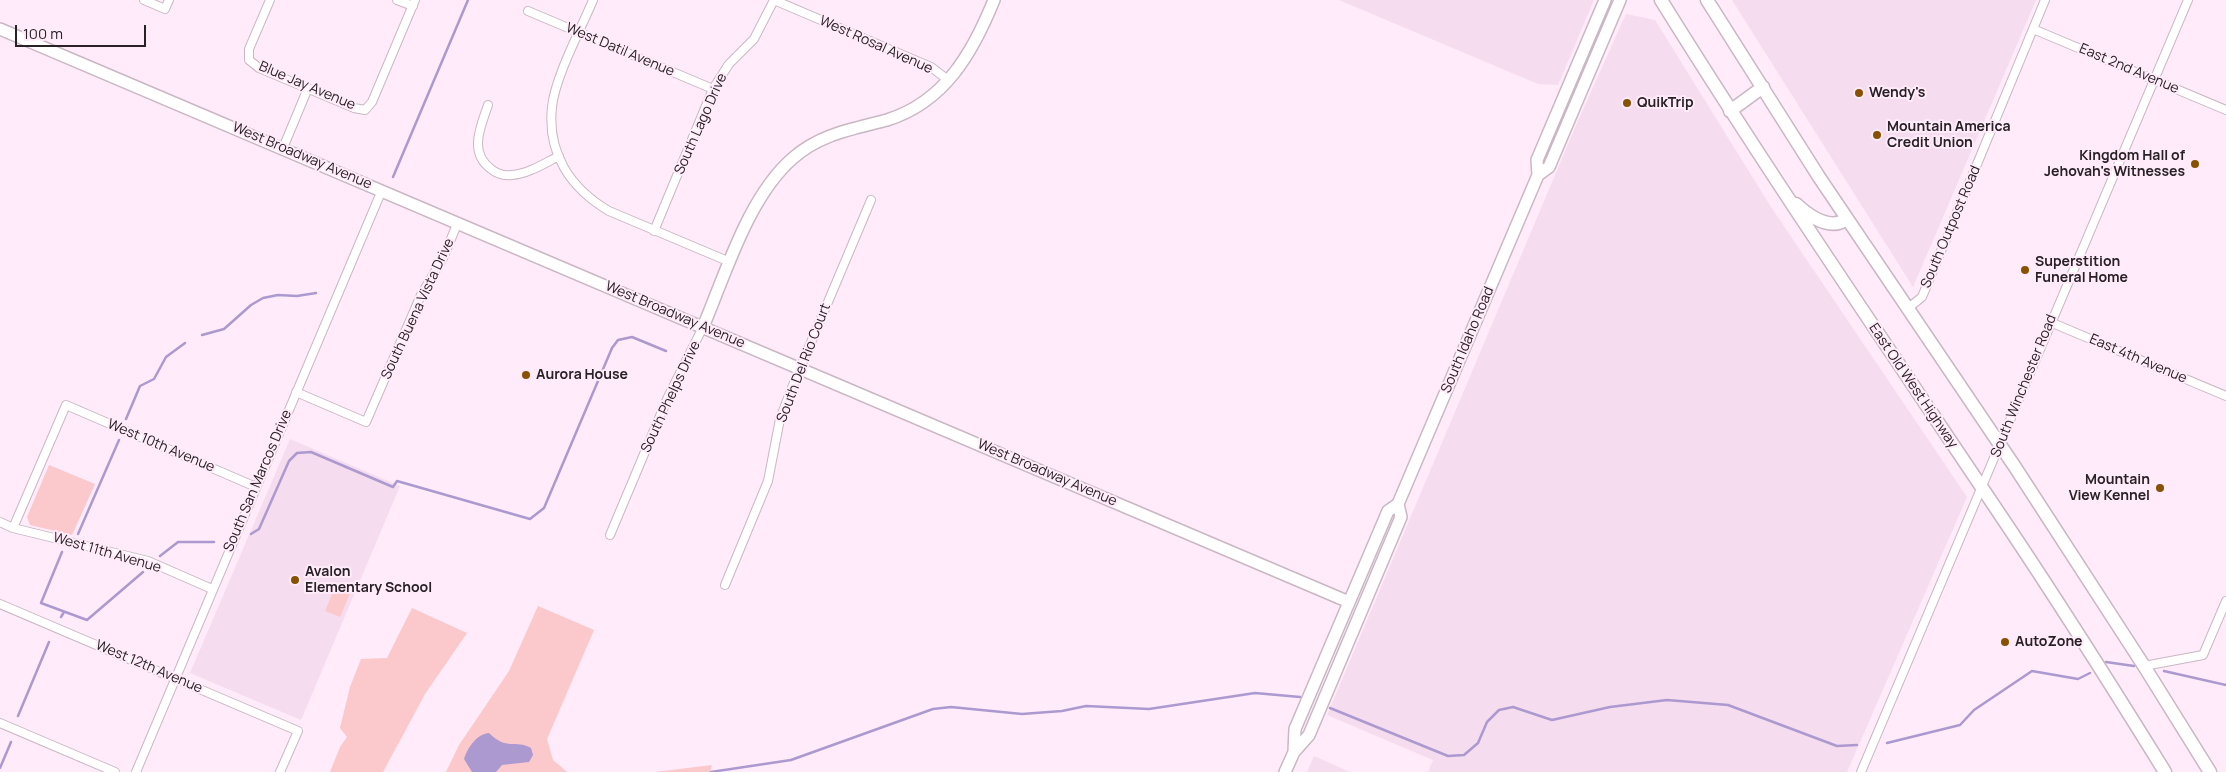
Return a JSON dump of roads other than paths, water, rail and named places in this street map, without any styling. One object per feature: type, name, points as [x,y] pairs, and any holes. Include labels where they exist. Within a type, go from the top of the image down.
[{"type":"main road","name":"South Phelps Drive","points":[[703,327],[757,201],[770,182],[794,157],[820,140],[833,134],[888,119],[916,106],[948,80],[971,50],[994,0]]},
{"type":"main road","name":"South Idaho Road","points":[[1294,752],[1295,729],[1388,511],[1398,504],[1538,175],[1537,160],[1605,0]]},
{"type":"main road","name":"South Idaho Road","points":[[1538,175],[1550,167],[1620,0]]},
{"type":"main road","name":"East Old West Highway","points":[[1661,0],[1730,111],[1982,488],[2165,772]]},
{"type":"main road","points":[[1707,0],[1847,219],[2000,445],[2144,666],[2210,772]]},
{"type":"main road","name":"West Broadway Avenue","points":[[0,29],[1349,602]]},
{"type":"main road","points":[[1730,111],[1763,87]]},
{"type":"main road","points":[[1779,186],[1805,213],[1812,217],[1835,224],[1847,219]]},
{"type":"main road","name":"South Idaho Road","points":[[1285,772],[1294,752],[1309,735],[1401,517],[1398,504]]},
{"type":"street","points":[[144,0],[165,9],[169,0]]},
{"type":"street","name":"Blue Jay Avenue","points":[[270,0],[249,49],[249,60],[260,68],[354,108],[365,110],[372,102],[414,3]]},
{"type":"street","points":[[397,0],[414,3]]},
{"type":"street","points":[[593,0],[557,86],[552,106],[551,124],[559,156],[566,173],[592,201],[609,211],[730,262]]},
{"type":"street","name":"West Rosal Avenue","points":[[774,0],[931,67],[948,80]]},
{"type":"street","name":"South Lago Drive","points":[[654,231],[713,90],[729,64],[754,39],[774,0]]},
{"type":"street","name":"South Outpost Road","points":[[1907,309],[1922,297],[2045,0]]},
{"type":"street","name":"South Winchester Road","points":[[1861,772],[2188,0]]},
{"type":"street","name":"West Datil Avenue","points":[[528,11],[713,90]]},
{"type":"street","name":"East 2nd Avenue","points":[[2033,28],[2226,110]]},
{"type":"street","points":[[283,148],[308,88]]},
{"type":"street","points":[[488,105],[477,144],[485,164],[494,171],[503,175],[520,174],[559,156]]},
{"type":"street","name":"South San Marcos Drive","points":[[136,772],[382,190]]},
{"type":"street","name":"South Del Rio Court","points":[[725,585],[768,481],[780,419],[871,200]]},
{"type":"street","name":"South Buena Vista Drive","points":[[296,392],[366,422],[421,296],[443,258],[458,222]]},
{"type":"street","name":"East 4th Avenue","points":[[2050,322],[2226,396]]},
{"type":"street","name":"South Phelps Drive","points":[[610,535],[668,397],[703,327]]},
{"type":"street","name":"West 10th Avenue","points":[[13,528],[66,405],[256,487]]},
{"type":"street","name":"West 11th Avenue","points":[[0,522],[13,528],[148,561],[212,589]]},
{"type":"street","points":[[2144,666],[2203,655],[2226,601]]},
{"type":"street","name":"West 12th Avenue","points":[[0,604],[298,731],[280,772]]},
{"type":"street","points":[[0,723],[115,772]]},
{"type":"waterway","points":[[393,177],[468,0]]},
{"type":"waterway","points":[[202,335],[224,329],[251,305],[263,298],[278,295],[297,296],[316,293]]},
{"type":"waterway","points":[[251,534],[259,529],[289,461],[297,453],[311,452],[393,487],[397,481],[530,519],[544,508],[612,348],[618,340],[632,337],[666,351]]},
{"type":"waterway","points":[[126,419],[140,386],[154,379],[166,357],[185,343]]},
{"type":"waterway","points":[[78,534],[119,440]]},
{"type":"waterway","points":[[160,556],[178,542],[214,542]]},
{"type":"waterway","points":[[62,552],[41,603],[87,620],[143,572]]},
{"type":"waterway","points":[[61,617],[64,612]]},
{"type":"waterway","points":[[18,716],[49,642]]},
{"type":"waterway","points":[[2106,662],[2134,666]]},
{"type":"waterway","points":[[1887,743],[1960,725],[1974,710],[2032,671],[2078,679],[2090,673]]},
{"type":"waterway","points":[[2164,671],[2226,685]]},
{"type":"waterway","points":[[711,772],[791,760],[933,709],[951,707],[1022,714],[1062,711],[1086,706],[1149,709],[1255,693],[1300,697]]},
{"type":"waterway","points":[[1330,708],[1448,756],[1464,755],[1478,743],[1487,722],[1499,710],[1513,707],[1552,720],[1610,707],[1667,700],[1728,705],[1837,746],[1857,745]]},
{"type":"waterway","points":[[0,768],[11,742]]},
{"type":"place","name":"Wendy's","points":[[1859,93]]},
{"type":"place","name":"QuikTrip","points":[[1627,103]]},
{"type":"place","name":"Mountain America Credit Union","points":[[1877,135]]},
{"type":"place","name":"Kingdom Hall of Jehovah's Witnesses","points":[[2195,164]]},
{"type":"place","name":"Superstition Funeral Home","points":[[2025,270]]},
{"type":"place","name":"Aurora House","points":[[526,375]]},
{"type":"place","name":"Mountain View Kennel","points":[[2160,488]]},
{"type":"place","name":"Avalon Elementary School","points":[[295,580]]},
{"type":"place","name":"AutoZone","points":[[2005,642]]}]
